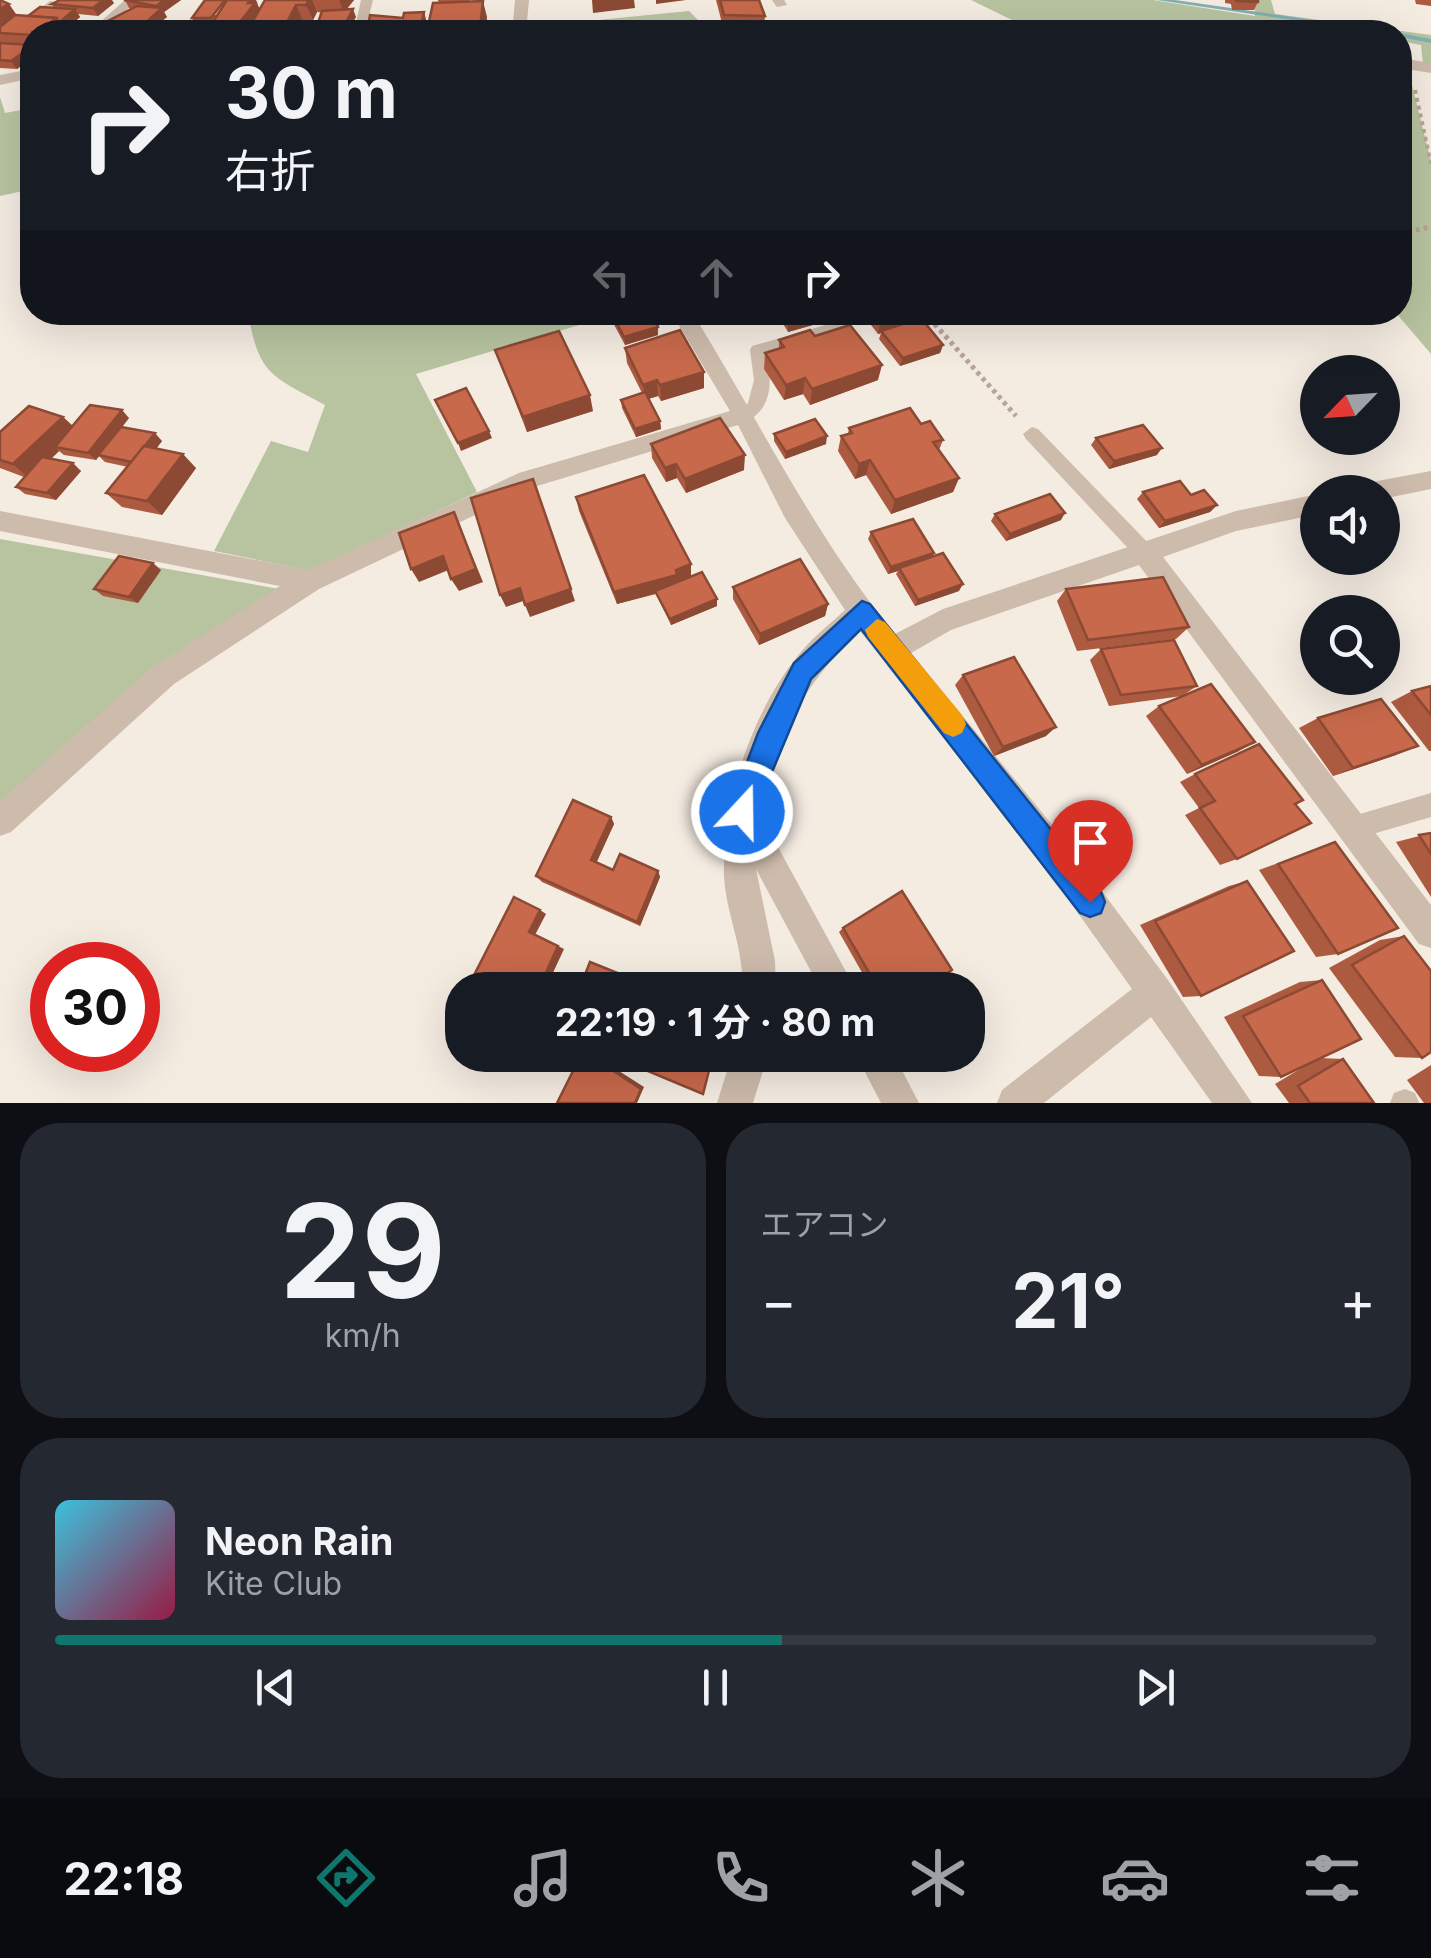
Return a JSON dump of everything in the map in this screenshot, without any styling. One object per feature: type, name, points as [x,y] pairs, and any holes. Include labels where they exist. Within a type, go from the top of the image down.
[{"type":"street","points":[[689,325],[744,415],[794,511],[862,612],[1047,843],[1234,1103]]},
{"type":"street","points":[[0,820],[164,675],[310,581],[527,480],[744,415]]},
{"type":"street","points":[[1400,486],[1431,480]]},
{"type":"street","points":[[894,648],[944,621],[1236,521],[1300,508]]},
{"type":"street","points":[[0,521],[310,581]]},
{"type":"street","points":[[1146,554],[1431,932]]},
{"type":"street","points":[[762,972],[740,880],[742,812],[768,742],[802,671],[862,612]]},
{"type":"street","points":[[742,812],[829,972]]},
{"type":"street","points":[[1015,1103],[1156,992]]},
{"type":"street","points":[[735,1103],[745,1072]]},
{"type":"street","points":[[883,1072],[900,1103]]},
{"type":"lane","points":[[108,20],[132,0]]},
{"type":"lane","points":[[32,20],[54,3]]},
{"type":"lane","points":[[0,45],[20,29]]},
{"type":"lane","points":[[744,415],[756,407],[763,380],[758,350],[843,326]]},
{"type":"lane","points":[[1032,434],[1146,554]]},
{"type":"lane","points":[[1352,828],[1431,805]]},
{"type":"path","points":[[1412,91],[1431,164]]},
{"type":"path","points":[[936,325],[1032,434]]},
{"type":"green space","points":[[971,0],[1153,0],[1255,16],[1254,0],[1271,0],[1275,14],[1320,20],[1012,20]]},
{"type":"green space","points":[[689,11],[698,20],[598,20]]},
{"type":"green space","points":[[1412,32],[1431,35],[1431,65],[1423,63],[1421,45],[1412,43]]},
{"type":"green space","points":[[1412,85],[1431,161],[1431,354],[1406,325],[1412,325]]},
{"type":"green space","points":[[0,97],[5,113],[20,110],[20,192],[0,196]]},
{"type":"green space","points":[[250,325],[579,325],[416,374],[477,492],[312,571],[214,551],[271,441],[308,452],[325,405],[271,372]]},
{"type":"green space","points":[[0,539],[285,590],[0,806]]},
{"type":"building","points":[[60,0],[103,0],[93,8],[52,4]]},
{"type":"building","points":[[124,0],[165,0],[156,6]]},
{"type":"building","points":[[205,0],[225,0],[211,18],[192,18]]},
{"type":"building","points":[[227,0],[255,3],[242,20],[214,20]]},
{"type":"building","points":[[265,0],[309,0],[306,5],[296,5],[288,20],[253,20]]},
{"type":"building","points":[[720,0],[759,0],[765,16],[724,15]]},
{"type":"building","points":[[483,1],[481,20],[429,20],[433,3]]},
{"type":"building","points":[[137,6],[162,8],[149,20],[110,20]]},
{"type":"building","points":[[40,7],[75,9],[62,20],[28,16]]},
{"type":"building","points":[[353,9],[347,20],[319,20],[322,11]]},
{"type":"building","points":[[424,12],[422,20],[369,20],[370,15],[403,18],[404,13]]},
{"type":"building","points":[[15,15],[56,18],[20,20],[20,34],[0,33],[0,27]]},
{"type":"building","points":[[0,43],[20,44],[20,55],[11,61],[0,60]]},
{"type":"building","points":[[618,325],[658,327],[624,337]]},
{"type":"building","points":[[850,325],[882,365],[812,389],[805,378],[786,385],[765,353],[784,347],[779,340],[810,330],[815,336]]},
{"type":"building","points":[[899,325],[927,325],[943,345],[903,358],[881,331]]},
{"type":"building","points":[[680,330],[704,372],[660,385],[657,380],[643,385],[625,348]]},
{"type":"building","points":[[559,331],[590,395],[523,417],[495,350]]},
{"type":"building","points":[[466,388],[489,431],[458,443],[435,400]]},
{"type":"building","points":[[645,392],[660,421],[635,429],[621,400]]},
{"type":"building","points":[[90,405],[122,410],[88,453],[55,447]]},
{"type":"building","points":[[29,406],[63,417],[13,464],[0,460],[0,432]]},
{"type":"building","points":[[910,408],[921,424],[930,421],[943,440],[933,442],[959,478],[895,500],[870,460],[859,464],[841,436],[852,433],[849,428]]},
{"type":"building","points":[[720,418],[745,455],[685,479],[676,464],[665,468],[651,444]]},
{"type":"building","points":[[815,419],[827,436],[786,452],[774,434]]},
{"type":"building","points":[[1143,425],[1162,448],[1114,461],[1096,438]]},
{"type":"building","points":[[121,427],[155,433],[132,462],[98,455]]},
{"type":"building","points":[[144,446],[183,454],[147,501],[106,493]]},
{"type":"building","points":[[42,457],[73,463],[47,493],[16,487]]},
{"type":"building","points":[[644,475],[691,564],[676,570],[677,575],[614,592],[576,497]]},
{"type":"building","points":[[533,479],[571,589],[525,605],[520,588],[500,595],[471,498]]},
{"type":"building","points":[[1180,481],[1191,495],[1204,490],[1217,505],[1165,521],[1143,492]]},
{"type":"building","points":[[1050,494],[1065,513],[1010,534],[995,514]]},
{"type":"building","points":[[454,512],[476,569],[451,579],[443,556],[411,569],[399,533]]},
{"type":"building","points":[[913,519],[934,553],[891,567],[871,532]]},
{"type":"building","points":[[943,553],[963,584],[918,600],[899,568]]},
{"type":"building","points":[[119,556],[153,563],[129,597],[94,589]]},
{"type":"building","points":[[800,559],[828,604],[760,634],[733,587]]},
{"type":"building","points":[[702,572],[717,599],[670,619],[655,591]]},
{"type":"building","points":[[1163,577],[1189,627],[1088,640],[1066,589]]},
{"type":"building","points":[[1174,640],[1197,686],[1121,695],[1101,649]]},
{"type":"building","points":[[1014,657],[1056,727],[1003,747],[963,675]]},
{"type":"building","points":[[1211,684],[1255,742],[1202,765],[1159,706]]},
{"type":"building","points":[[1431,686],[1431,715],[1412,691]]},
{"type":"building","points":[[1381,699],[1418,746],[1353,768],[1318,718]]},
{"type":"building","points":[[1259,744],[1303,800],[1295,804],[1311,823],[1237,859],[1200,808],[1215,801],[1195,774]]},
{"type":"building","points":[[573,800],[611,817],[591,860],[613,870],[620,854],[658,871],[637,922],[536,876]]},
{"type":"building","points":[[1431,833],[1431,854],[1419,835]]},
{"type":"building","points":[[1335,842],[1398,928],[1338,954],[1278,864]]},
{"type":"building","points":[[1247,881],[1294,951],[1201,996],[1155,921]]},
{"type":"building","points":[[902,891],[952,970],[869,972],[843,928]]},
{"type":"building","points":[[514,897],[540,910],[529,932],[558,946],[546,972],[476,972]]},
{"type":"building","points":[[1404,936],[1431,971],[1431,1052],[1422,1058],[1352,965]]},
{"type":"building","points":[[590,962],[615,972],[586,972]]},
{"type":"building","points":[[1322,980],[1361,1039],[1281,1077],[1243,1016]]},
{"type":"building","points":[[1343,1059],[1374,1103],[1310,1103],[1298,1086]]},
{"type":"building","points":[[572,1072],[615,1072],[641,1089],[635,1103],[557,1103]]},
{"type":"building","points":[[650,1072],[709,1072],[703,1094]]},
{"type":"waterway","points":[[1160,0],[1300,20]]},
{"type":"waterway","points":[[1412,37],[1431,41]]},
{"type":"slow traffic","points":[[877,630],[953,724]]},
{"type":"route","points":[[742,812],[768,742],[802,671],[862,612],[1090,902]]}]
